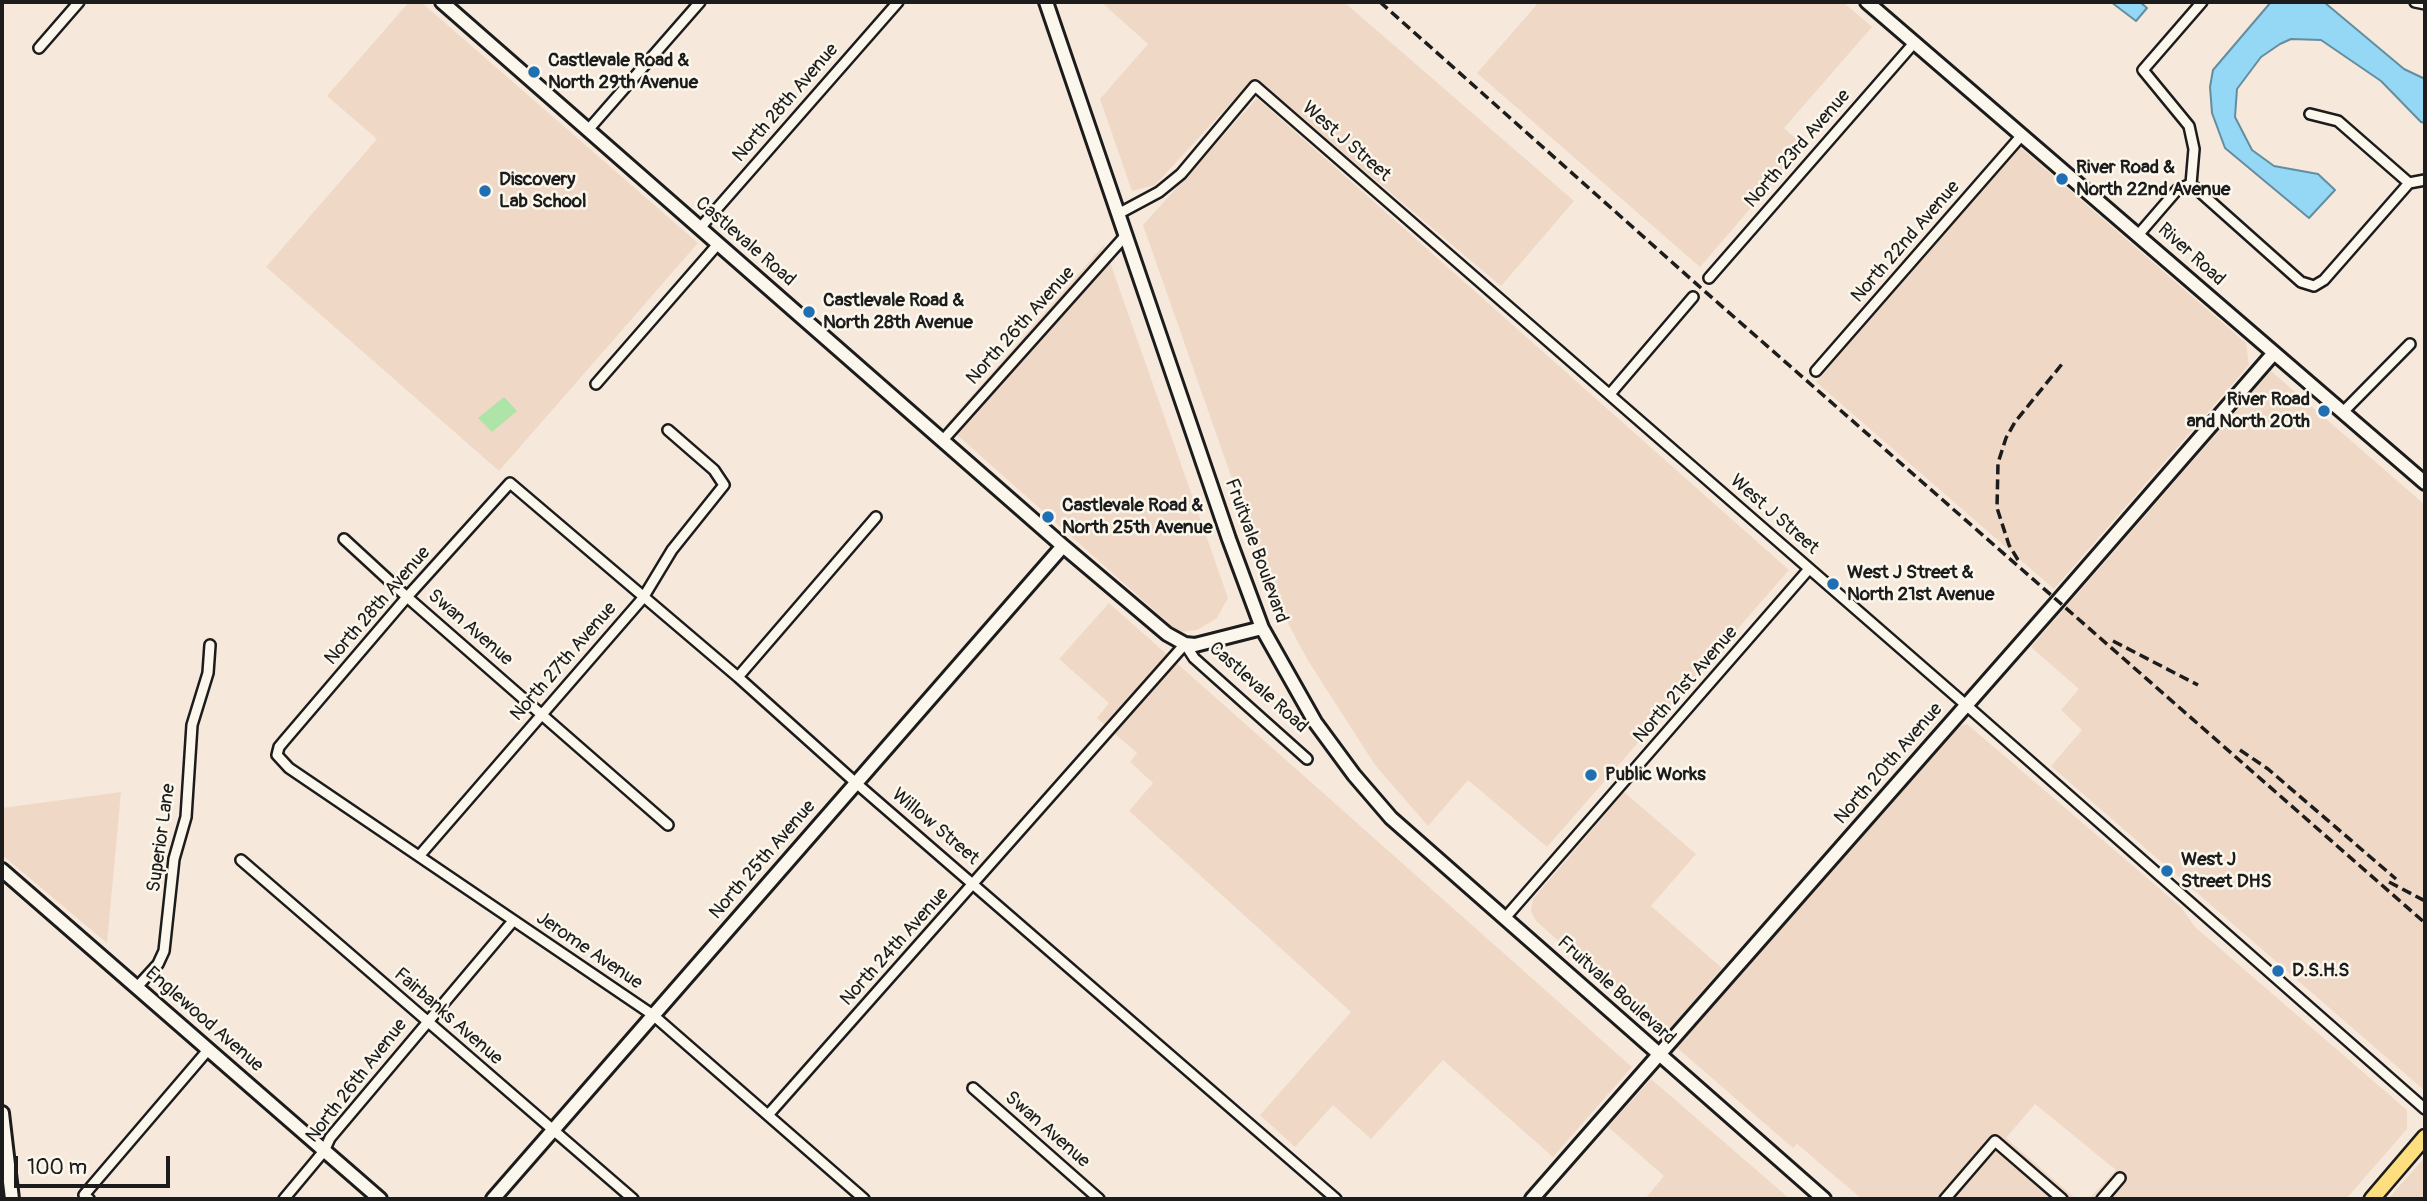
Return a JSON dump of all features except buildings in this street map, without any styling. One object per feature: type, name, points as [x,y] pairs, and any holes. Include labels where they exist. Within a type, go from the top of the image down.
[{"type":"main road","points":[[2372,1199],[2425,1137]]},
{"type":"street","points":[[39,48],[79,2]]},
{"type":"street","name":"Castlevale Road","points":[[442,2],[1167,634],[1185,644],[1195,645],[1262,628]]},
{"type":"street","points":[[588,130],[700,2]]},
{"type":"street","name":"North 28th Avenue","points":[[700,228],[898,2]]},
{"type":"street","name":"Fruitvale Boulevard","points":[[1046,2],[1262,628],[1315,722],[1354,775],[1391,818],[1824,1199]]},
{"type":"street","name":"River Road","points":[[1867,2],[2425,483]]},
{"type":"street","points":[[2190,184],[2194,149],[2189,126],[2143,70],[2202,2]]},
{"type":"street","points":[[2414,2],[2425,4]]},
{"type":"street","name":"North 23rd Avenue","points":[[1709,278],[1914,43]]},
{"type":"street","name":"West J Street","points":[[1118,214],[1159,192],[1181,174],[1255,86],[2425,1109]]},
{"type":"street","points":[[2311,114],[2338,121],[2409,183]]},
{"type":"street","name":"North 22nd Avenue","points":[[1816,371],[2022,135]]},
{"type":"street","points":[[2190,184],[2301,282],[2314,286],[2324,280],[2409,183],[2425,180]]},
{"type":"street","points":[[2139,234],[2177,190],[2190,184]]},
{"type":"street","name":"North 26th Avenue","points":[[943,440],[1126,235]]},
{"type":"street","points":[[596,384],[718,244]]},
{"type":"street","points":[[1610,394],[1693,297]]},
{"type":"street","points":[[2343,412],[2410,344]]},
{"type":"street","name":"North 20th Avenue","points":[[1532,1199],[2273,354]]},
{"type":"street","name":"North 27th Avenue","points":[[420,855],[643,598],[672,550],[724,485],[714,470],[667,430]]},
{"type":"street","name":"North 28th Avenue","points":[[278,755],[279,747],[284,741],[407,597],[510,483]]},
{"type":"street","name":"Willow Street","points":[[510,483],[738,677],[856,783],[1336,1199]]},
{"type":"street","points":[[738,677],[876,517]]},
{"type":"street","name":"Swan Avenue","points":[[344,539],[668,825]]},
{"type":"street","name":"North 25th Avenue","points":[[493,1199],[1063,546]]},
{"type":"street","name":"North 21st Avenue","points":[[1505,918],[1809,569]]},
{"type":"street","name":"Castlevale Road","points":[[1185,644],[1194,658],[1307,759]]},
{"type":"street","name":"North 24th Avenue","points":[[768,1115],[1185,644]]},
{"type":"street","name":"Superior Lane","points":[[137,987],[159,964],[164,951],[174,859],[186,817],[192,725],[208,673],[210,645]]},
{"type":"street","name":"Jerome Avenue","points":[[278,755],[289,768],[653,1015],[862,1199]]},
{"type":"street","name":"Fairbanks Avenue","points":[[241,860],[552,1132],[633,1199]]},
{"type":"street","name":"Englewood Avenue","points":[[2,870],[380,1199]]},
{"type":"street","name":"North 26th Avenue","points":[[284,1199],[426,1021],[513,921]]},
{"type":"street","points":[[86,1197],[208,1050]]},
{"type":"street","name":"Swan Avenue","points":[[972,1088],[1099,1199]]},
{"type":"street","points":[[2,1113],[12,1199]]},
{"type":"street","points":[[1945,1199],[1995,1141],[2062,1199]]},
{"type":"street","points":[[2102,1199],[2120,1178]]},
{"type":"shaded area","name":"Discovery Lab School","points":[[409,2],[421,2],[698,243],[499,471],[266,267],[377,139],[327,96]]},
{"type":"shaded area","points":[[1101,2],[1344,2],[1574,201],[1501,286],[1254,78],[1155,185],[1132,191],[1100,99],[1148,44]]},
{"type":"shaded area","points":[[1539,2],[1843,2],[1872,27],[1784,128],[1804,146],[1700,267],[1477,73]]},
{"type":"shaded area","points":[[1257,98],[1789,570],[1547,847],[1468,780],[1428,826],[1375,765],[1307,659],[1272,593],[1143,225]]},
{"type":"shaded area","points":[[2020,147],[2246,343],[2249,365],[2054,589],[1816,382]]},
{"type":"shaded area","points":[[1104,245],[1228,598],[1217,618],[1197,630],[1181,632],[1173,627],[946,425]]},
{"type":"shaded area","points":[[2271,371],[2425,505],[2425,1091],[2051,766],[2082,730],[2061,710],[2079,689],[2031,647]]},
{"type":"shaded area","points":[[1109,603],[1632,1067],[1553,1157],[1443,1060],[1371,1139],[1333,1105],[1295,1147],[1260,1115],[1351,1012],[1129,811],[1153,783],[1130,762],[1137,753],[1097,718],[1109,703],[1059,659]]},
{"type":"shaded area","points":[[1967,724],[2181,907],[2195,927],[2407,1110],[2407,1129],[2346,1199],[2089,1199],[2116,1170],[2035,1104],[2006,1138],[2076,1199],[1862,1199],[1797,1144],[1793,1148],[1676,1047],[1957,727]]},
{"type":"shaded area","points":[[121,792],[107,943],[2,855],[2,808]]},
{"type":"shaded area","points":[[1624,792],[1696,854],[1651,906],[1722,968],[1664,1035],[1536,921],[1531,911],[1533,899]]},
{"type":"shaded area","points":[[1651,1079],[1790,1199],[1645,1199],[1664,1176],[1608,1127]]},
{"type":"shaded area","points":[[2425,1157],[2425,1199],[2388,1199]]},
{"type":"green space","points":[[504,397],[517,411],[492,432],[478,418]]},
{"type":"water","points":[[2111,2],[2140,2],[2147,8],[2136,21]]},
{"type":"water","points":[[2271,2],[2324,2],[2404,69],[2425,79],[2425,123],[2381,81],[2321,40],[2291,39],[2261,57],[2237,89],[2235,117],[2252,150],[2274,166],[2318,174],[2335,190],[2309,218],[2225,148],[2212,113],[2210,87],[2213,70]]},
{"type":"railway","points":[[1380,2],[1701,288],[2425,923]]},
{"type":"railway","points":[[2018,560],[2009,545],[1997,508],[1998,463],[2006,438],[2015,422],[2062,364]]},
{"type":"railway","points":[[2113,641],[2198,685]]},
{"type":"railway","points":[[2240,750],[2268,769],[2396,879]]},
{"type":"railway","points":[[2389,882],[2425,901]]},
{"type":"place","name":"Castlevale Road & North 29th Avenue","points":[[534,72]]},
{"type":"place","name":"River Road & North 22nd Avenue","points":[[2062,179]]},
{"type":"place","name":"Discovery Lab School","points":[[485,191]]},
{"type":"place","name":"Castlevale Road & North 28th Avenue","points":[[809,312]]},
{"type":"place","name":"River Road and North 20th","points":[[2324,411]]},
{"type":"place","name":"Castlevale Road & North 25th Avenue","points":[[1048,517]]},
{"type":"place","name":"West J Street & North 21st Avenue","points":[[1833,584]]},
{"type":"place","name":"Public Works","points":[[1591,775]]},
{"type":"place","name":"West J Street DHS","points":[[2167,871]]},
{"type":"place","name":"D.S.H.S","points":[[2278,971]]}]
